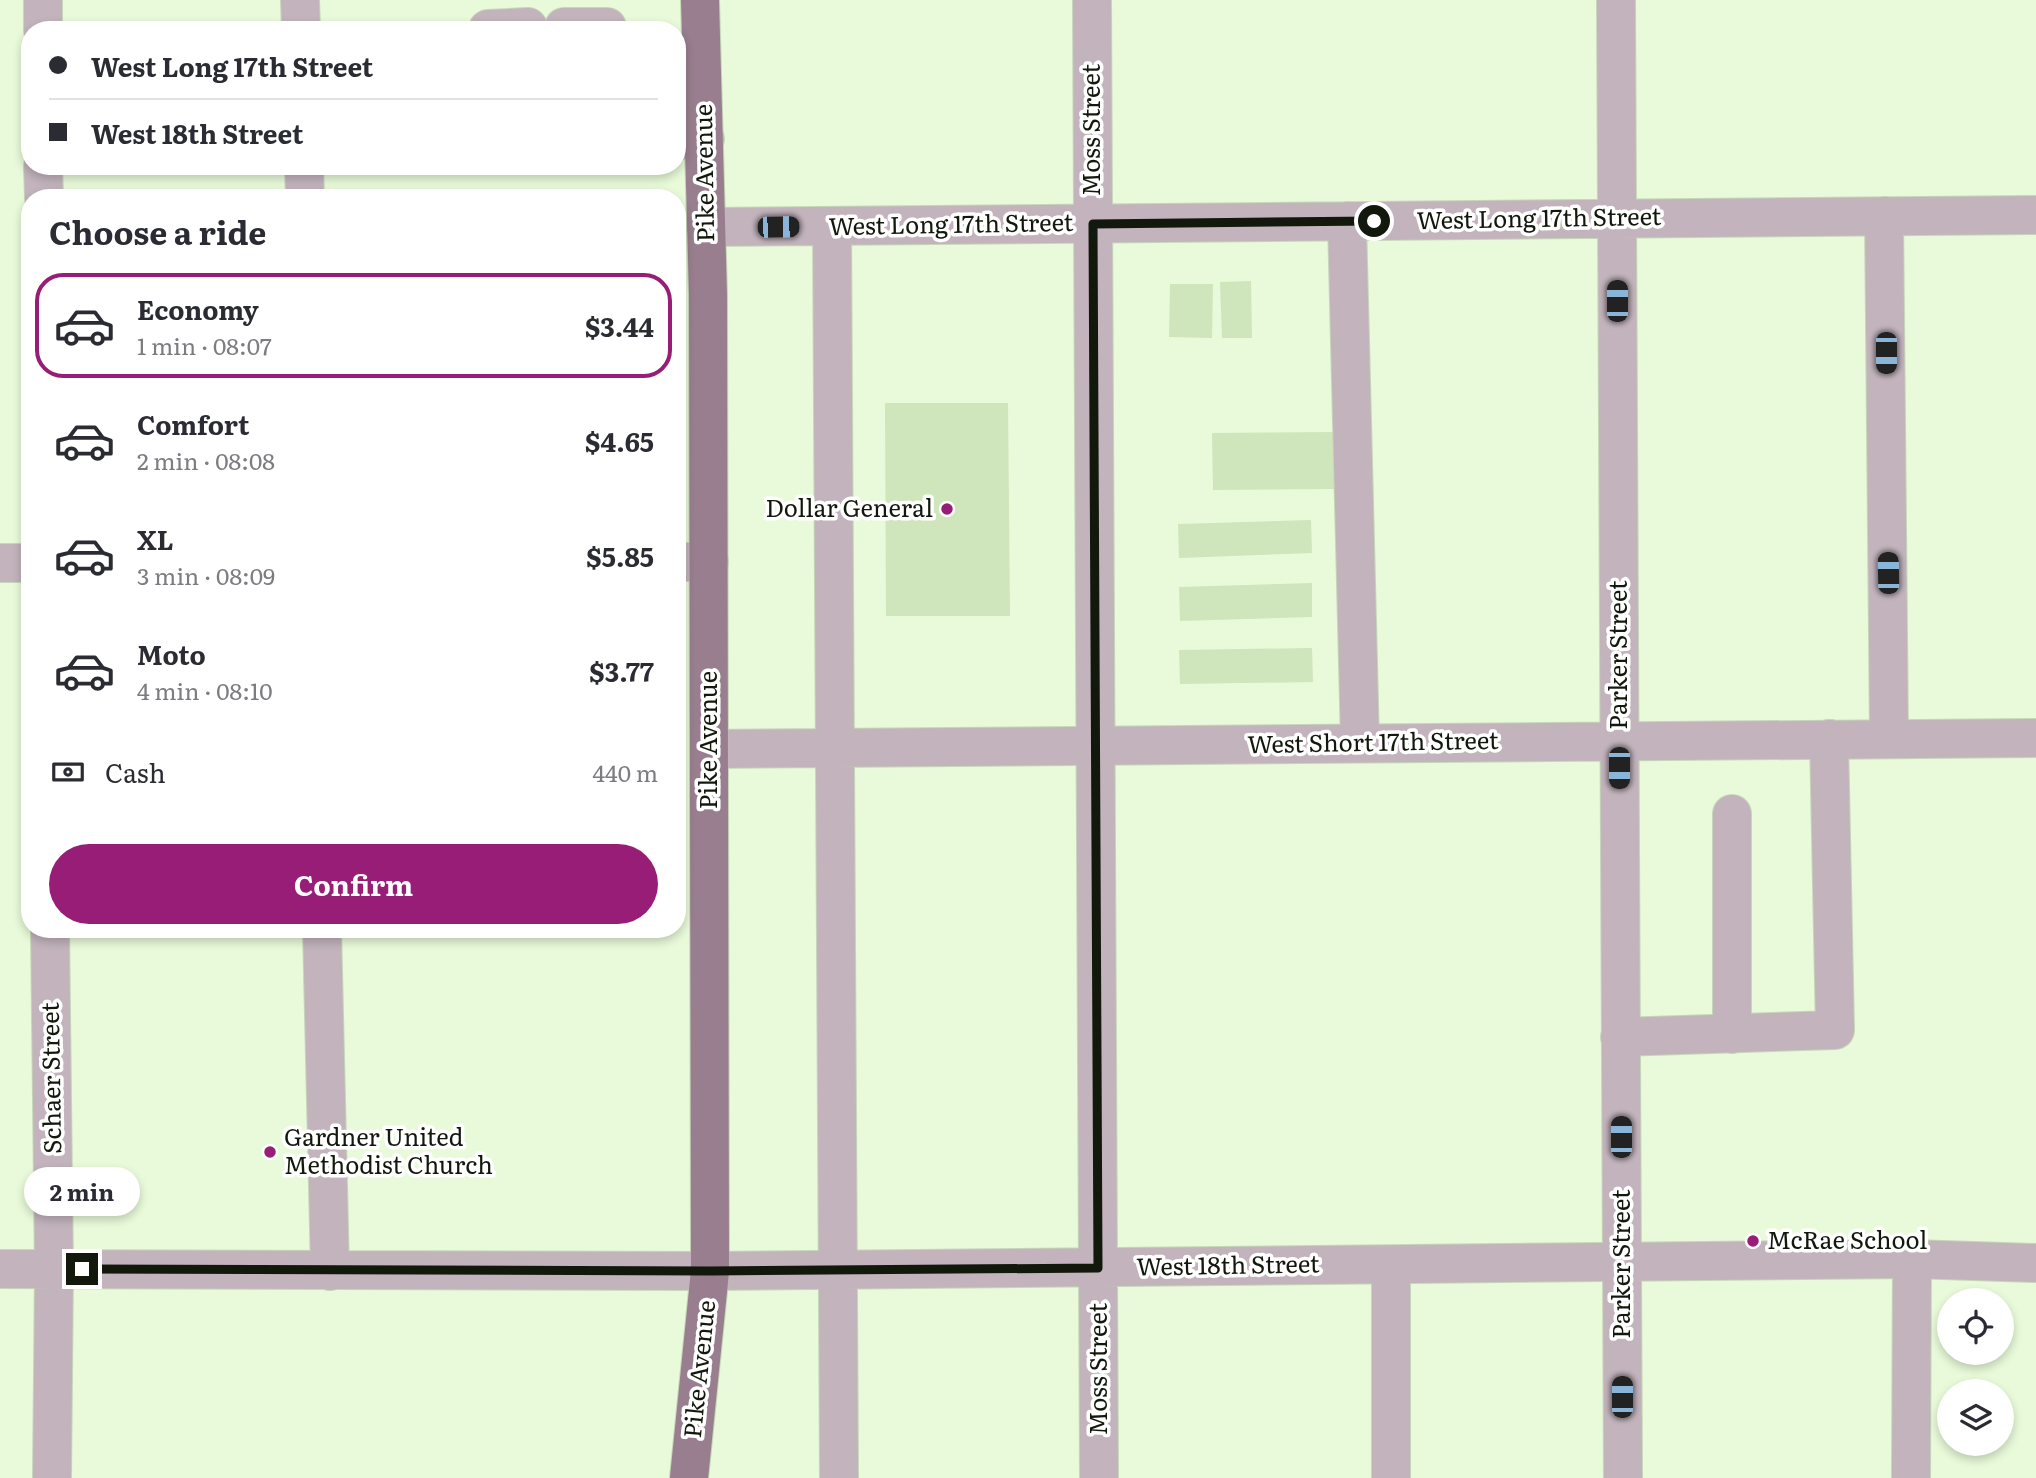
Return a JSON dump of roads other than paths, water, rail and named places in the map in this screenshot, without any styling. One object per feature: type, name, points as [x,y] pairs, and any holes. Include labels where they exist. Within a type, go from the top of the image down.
[{"type":"main road","name":"Pike Avenue","points":[[689,1478],[710,1271],[709,749],[693,562],[706,227],[691,140],[700,0]]},
{"type":"street","points":[[43,0],[43,21]]},
{"type":"street","points":[[300,0],[301,21]]},
{"type":"street","points":[[488,0],[488,21]]},
{"type":"street","name":"Moss Street","points":[[1092,0],[1100,1478]]},
{"type":"street","name":"Parker Street","points":[[1616,0],[1623,1478]]},
{"type":"street","name":"West Long 17th Street","points":[[706,227],[2036,215]]},
{"type":"street","points":[[1884,216],[1889,738]]},
{"type":"street","points":[[1347,221],[1360,743]]},
{"type":"street","points":[[832,226],[839,1478]]},
{"type":"street","points":[[0,563],[21,563]]},
{"type":"street","points":[[1620,1037],[1835,1030],[1829,738]]},
{"type":"street","name":"West Short 17th Street","points":[[709,749],[2036,738]]},
{"type":"street","points":[[1732,814],[1732,1034]]},
{"type":"street","name":"Schaer Street","points":[[50,938],[54,1269],[52,1478]]},
{"type":"street","points":[[322,938],[330,1271]]},
{"type":"street","points":[[1911,1478],[1912,1259]]},
{"type":"street","name":"West 18th Street","points":[[0,1269],[710,1271],[1912,1259],[2036,1263]]},
{"type":"street","points":[[1391,1265],[1391,1478]]},
{"type":"place","name":"Dollar General","points":[[947,509]]},
{"type":"place","name":"Gardner United Methodist Church","points":[[270,1152]]},
{"type":"place","name":"McRae School","points":[[1753,1241]]}]
